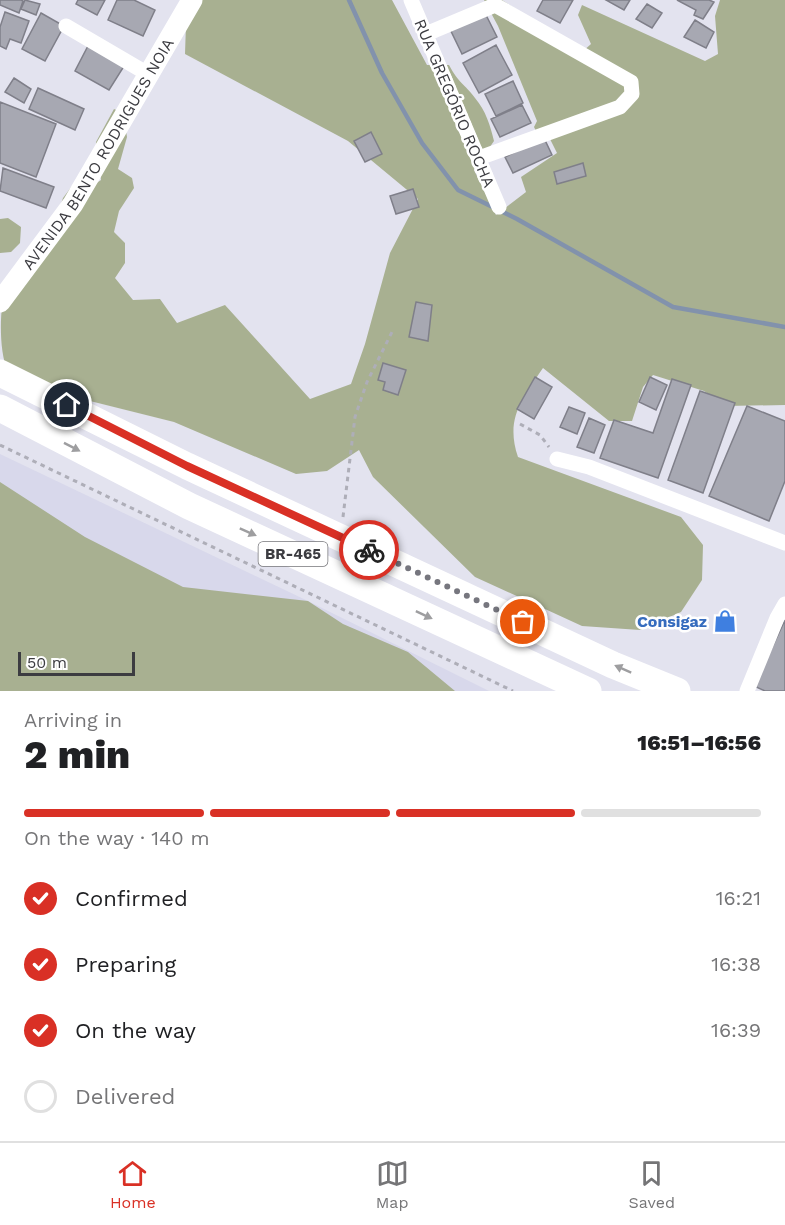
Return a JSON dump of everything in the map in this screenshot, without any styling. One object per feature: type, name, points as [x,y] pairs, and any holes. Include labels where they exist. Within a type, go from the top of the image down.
[{"type":"highway","name":"BR-465","points":[[3,371],[187,466],[613,665],[678,691]]},
{"type":"highway","name":"BR-465","points":[[0,408],[189,506],[588,691]]},
{"type":"street","name":"AVENIDA BENTO RODRIGUES NOIA","points":[[0,302],[73,204],[192,0]]},
{"type":"street","name":"RUA GREGÓRIO ROCHA","points":[[411,0],[499,207]]},
{"type":"street","points":[[426,34],[490,5],[495,5],[631,82],[632,94],[620,107],[479,158]]},
{"type":"street","points":[[66,26],[148,74]]},
{"type":"street","points":[[557,459],[589,467],[785,543]]},
{"type":"street","points":[[747,691],[785,604]]},
{"type":"path","points":[[341,537],[355,417],[367,382],[392,332]]},
{"type":"path","points":[[520,424],[540,435],[557,459]]},
{"type":"path","points":[[0,445],[513,691]]},
{"type":"shaded area","points":[[0,454],[308,601],[489,691],[0,691]]},
{"type":"green space","points":[[195,0],[392,0],[427,65],[449,65],[485,113],[494,141],[474,170],[496,215],[526,192],[521,177],[557,153],[547,133],[536,131],[534,127],[537,121],[498,26],[484,0],[502,0],[582,52],[591,44],[578,15],[582,5],[705,61],[718,54],[715,16],[720,0],[785,0],[785,405],[726,406],[704,391],[653,375],[643,387],[632,421],[609,421],[543,368],[522,400],[513,431],[518,457],[681,517],[703,545],[702,580],[681,612],[640,630],[582,626],[475,577],[373,477],[359,450],[327,471],[296,474],[174,422],[62,394],[8,372],[1,339],[2,306],[18,282],[29,280],[46,251],[63,198],[75,182],[92,186],[101,180],[96,142],[114,109],[123,113],[127,137],[118,169],[132,178],[134,188],[119,211],[114,232],[125,243],[125,263],[115,278],[133,300],[160,299],[177,323],[225,305],[310,399],[351,384],[365,344],[390,253],[418,199],[348,141],[185,54],[186,24]]},
{"type":"green space","points":[[8,218],[21,227],[20,243],[11,252],[0,253],[0,219]]},
{"type":"green space","points":[[0,482],[85,537],[183,587],[308,601],[343,624],[408,652],[455,691],[0,691]]},
{"type":"building","points":[[0,0],[23,1],[19,13],[0,5]]},
{"type":"building","points":[[25,0],[40,4],[36,15],[21,9]]},
{"type":"building","points":[[78,0],[105,0],[97,15],[76,4]]},
{"type":"building","points":[[117,0],[134,0],[155,10],[143,36],[108,20]]},
{"type":"building","points":[[543,0],[573,0],[560,23],[537,11]]},
{"type":"building","points":[[606,0],[630,0],[624,10]]},
{"type":"building","points":[[677,0],[714,2],[703,19],[694,15],[696,10]]},
{"type":"building","points":[[647,4],[662,13],[652,28],[636,19]]},
{"type":"building","points":[[484,11],[497,37],[462,54],[449,27]]},
{"type":"building","points":[[5,12],[29,21],[21,43],[10,39],[6,49],[0,46],[0,27]]},
{"type":"building","points":[[41,13],[64,26],[45,61],[22,49]]},
{"type":"building","points":[[695,20],[714,32],[706,48],[684,37]]},
{"type":"building","points":[[90,42],[126,63],[109,90],[75,71]]},
{"type":"building","points":[[496,45],[512,75],[479,93],[463,63]]},
{"type":"building","points":[[14,78],[31,89],[24,103],[5,92]]},
{"type":"building","points":[[513,81],[523,103],[496,116],[485,94]]},
{"type":"building","points":[[38,88],[84,109],[75,130],[29,109]]},
{"type":"building","points":[[0,102],[56,124],[36,177],[0,163]]},
{"type":"building","points":[[522,105],[531,123],[500,137],[491,119]]},
{"type":"building","points":[[371,132],[382,154],[365,162],[354,141]]},
{"type":"building","points":[[544,138],[552,155],[513,173],[505,157]]},
{"type":"building","points":[[583,163],[586,176],[557,184],[554,172]]},
{"type":"building","points":[[3,168],[54,187],[46,208],[0,191]]},
{"type":"building","points":[[413,189],[419,207],[396,214],[390,196]]},
{"type":"building","points":[[416,302],[432,305],[428,341],[409,337]]},
{"type":"building","points":[[383,363],[406,370],[398,395],[383,390],[385,382],[378,380]]},
{"type":"building","points":[[535,377],[552,387],[534,419],[517,409]]},
{"type":"building","points":[[650,377],[667,385],[656,410],[639,402]]},
{"type":"building","points":[[672,379],[691,385],[658,478],[600,458],[614,420],[653,433]]},
{"type":"building","points":[[700,391],[735,403],[703,493],[668,480]]},
{"type":"building","points":[[747,406],[785,421],[785,481],[769,521],[709,496]]},
{"type":"building","points":[[569,407],[585,413],[577,434],[560,427]]},
{"type":"building","points":[[589,418],[605,425],[594,453],[577,447]]},
{"type":"building","points":[[785,620],[785,691],[765,691],[754,686]]},
{"type":"waterway","points":[[349,0],[382,73],[422,143],[458,190],[517,219],[673,307],[785,327]]},
{"type":"way so far","points":[[369,550],[523,622]]},
{"type":"place","name":"Consigaz","points":[[725,621]]},
{"type":"route","points":[[67,405],[187,466],[369,550]]}]
